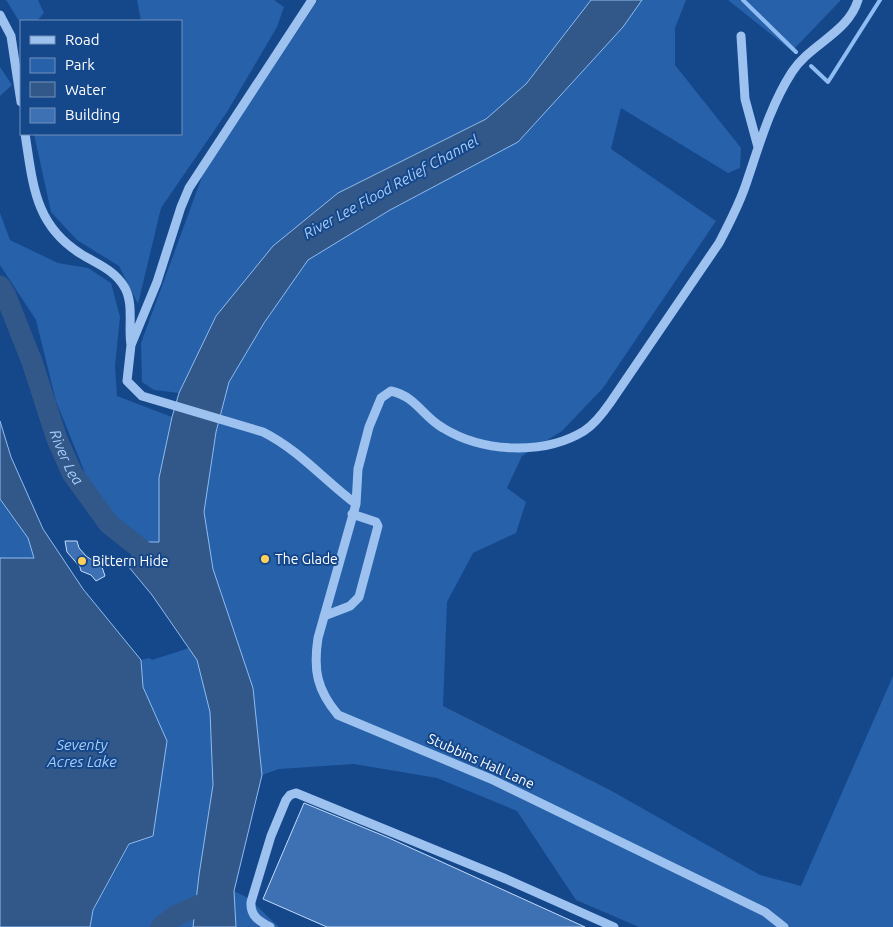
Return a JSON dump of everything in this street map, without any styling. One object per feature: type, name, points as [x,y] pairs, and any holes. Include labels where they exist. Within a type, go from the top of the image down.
[{"type":"lane","points":[[312,0],[189,188],[157,282],[132,345],[127,381],[142,396],[263,432],[292,448],[337,490],[356,504]]},
{"type":"lane","points":[[758,147],[793,71],[806,56],[845,23],[854,11],[858,0]]},
{"type":"lane","points":[[0,15],[11,36],[20,95]]},
{"type":"lane","points":[[741,36],[745,99],[758,147]]},
{"type":"lane","points":[[25,135],[39,205],[51,230],[68,246],[105,267],[125,288],[130,306],[129,329],[132,345]]},
{"type":"lane","name":"Stubbins Hall Lane","points":[[758,147],[734,214],[719,243],[599,418],[584,431],[548,444],[530,447],[493,446],[455,435],[440,427],[418,404],[403,394],[390,391],[381,398],[369,427],[358,469],[356,504],[347,530],[324,616],[315,658],[318,678],[325,699],[338,715],[521,793],[765,912],[784,927]]},
{"type":"lane","points":[[324,616],[350,606],[359,597],[378,526],[376,522],[352,514]]},
{"type":"lane","points":[[270,927],[254,917],[250,910],[251,902],[271,836],[286,800],[290,795],[296,793],[506,879],[614,927]]},
{"type":"green space","points":[[6,0],[38,0],[44,13],[38,20],[20,20],[20,22]]},
{"type":"green space","points":[[137,0],[274,0],[284,7],[277,27],[227,112],[161,208],[138,304],[119,266],[77,240],[51,212],[34,135],[182,135],[182,20],[141,20]]},
{"type":"green space","points":[[318,0],[591,0],[526,84],[486,119],[420,152],[216,316],[179,393],[154,390],[142,382],[141,343],[203,174]]},
{"type":"green space","points":[[642,0],[686,0],[675,28],[675,65],[741,148],[740,168],[728,173],[621,108],[611,149],[716,221],[603,388],[562,431],[522,456],[507,488],[526,502],[516,533],[473,553],[447,602],[443,706],[610,790],[760,875],[801,886],[893,676],[893,927],[639,927],[576,900],[517,811],[437,778],[354,764],[279,769],[262,775],[253,688],[213,569],[204,512],[216,432],[229,382],[264,323],[308,260],[390,210],[518,142],[623,27]]},
{"type":"green space","points":[[728,0],[841,0],[792,51]]},
{"type":"green space","points":[[0,67],[12,85],[0,96]]},
{"type":"green space","points":[[0,213],[10,240],[58,263],[88,268],[111,283],[120,317],[115,366],[117,396],[172,417],[159,478],[159,543],[139,542],[91,488],[56,401],[36,320],[0,265]]},
{"type":"green space","points":[[0,499],[28,538],[35,558],[0,558]]},
{"type":"green space","points":[[189,648],[198,660],[210,712],[213,785],[193,927],[90,927],[93,911],[130,844],[153,836],[167,741],[143,687],[141,660],[150,658],[152,660]]},
{"type":"green space","points":[[234,891],[248,898],[279,927],[236,927]]},
{"type":"water","name":"River Lee Flood Relief Channel","points":[[591,0],[642,0],[623,27],[518,142],[390,210],[308,260],[264,323],[229,382],[216,432],[204,512],[213,569],[253,688],[262,775],[234,891],[236,927],[193,927],[213,785],[210,712],[197,660],[152,595],[128,566],[139,542],[159,542],[159,478],[179,393],[216,316],[273,246],[338,193],[486,119],[526,84]]},
{"type":"water","name":"Seventy Acres Lake","points":[[0,421],[11,457],[43,529],[83,589],[141,660],[143,687],[167,741],[153,836],[129,844],[93,910],[90,927],[0,927],[0,558],[34,558],[28,538],[0,499]]},
{"type":"building","name":"Bittern Hide","points":[[65,541],[77,541],[79,548],[86,556],[102,567],[105,576],[96,581],[91,575],[81,571],[80,567],[67,552]]},
{"type":"building","points":[[304,803],[389,838],[585,927],[327,927],[263,899]]},
{"type":"waterway","points":[[743,0],[796,52]]},
{"type":"waterway","points":[[811,66],[828,82],[880,0]]},
{"type":"waterway","name":"River Lea","points":[[0,286],[6,296],[32,362],[57,439],[72,473],[109,524],[160,564]]},
{"type":"waterway","points":[[161,927],[175,916],[214,899]]},
{"type":"place","name":"The Glade","points":[[265,559]]},
{"type":"place","name":"Bittern Hide","points":[[82,561]]}]
